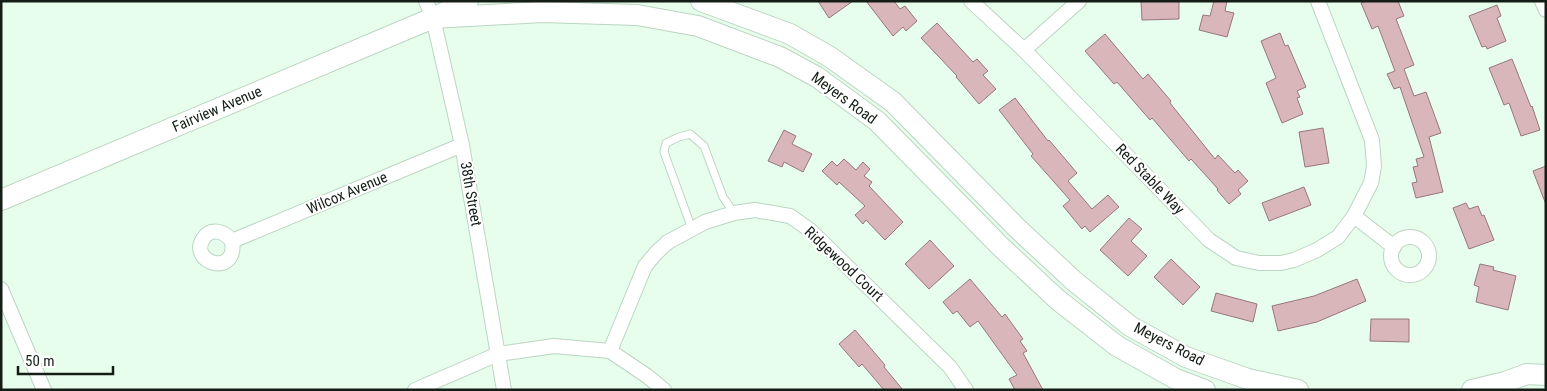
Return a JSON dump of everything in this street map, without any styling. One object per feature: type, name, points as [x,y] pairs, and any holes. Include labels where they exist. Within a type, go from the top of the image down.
[{"type":"street","points":[[430,10],[468,1]]},
{"type":"street","name":"Meyers Road","points":[[701,1],[790,34],[830,56],[893,102],[1025,235],[1074,281],[1130,326],[1186,357],[1248,379],[1298,390]]},
{"type":"street","name":"Red Stable Way","points":[[971,1],[1024,50],[1209,240],[1236,258],[1259,263],[1281,263],[1294,260],[1317,250],[1338,237],[1354,216],[1371,183],[1374,166],[1372,140],[1318,1]]},
{"type":"street","points":[[1024,50],[1079,1]]},
{"type":"street","points":[[1542,1],[1546,10]]},
{"type":"street","name":"38th Street","points":[[430,10],[462,145],[504,390]]},
{"type":"street","name":"Fairview Avenue","points":[[1,200],[430,10]]},
{"type":"street","name":"Meyers Road","points":[[430,10],[637,14],[698,26],[780,57],[817,77],[877,121],[1001,247],[1058,300],[1087,323],[1117,346],[1176,380],[1205,390]]},
{"type":"street","name":"Wilcox Avenue","points":[[232,241],[462,145]]},
{"type":"street","name":"Ridgewood Court","points":[[610,351],[645,266],[656,253],[668,242],[692,228],[715,218],[755,210],[790,216],[810,230],[950,367],[966,390]]},
{"type":"street","points":[[1354,216],[1394,247]]},
{"type":"street","points":[[1,289],[44,390]]},
{"type":"street","points":[[415,390],[498,354],[554,346],[610,351],[664,390]]},
{"type":"street","points":[[1472,390],[1505,382],[1526,374],[1546,375]]},
{"type":"lane","points":[[692,228],[664,152],[666,144],[679,136],[690,134],[704,146],[723,197],[734,214]]},
{"type":"building","points":[[818,1],[853,1],[829,18]]},
{"type":"building","points":[[866,1],[894,1],[900,9],[905,6],[917,21],[906,31],[903,27],[893,36]]},
{"type":"building","points":[[1141,1],[1179,1],[1179,19],[1142,20]]},
{"type":"building","points":[[1214,1],[1227,1],[1225,11],[1234,13],[1227,37],[1199,30],[1203,15],[1210,16]]},
{"type":"building","points":[[1367,1],[1398,1],[1404,16],[1396,19],[1414,65],[1404,69],[1414,96],[1426,92],[1441,133],[1429,137],[1443,192],[1416,198],[1412,183],[1417,182],[1413,167],[1418,166],[1416,159],[1424,157],[1400,87],[1394,89],[1387,74],[1395,71],[1378,26],[1372,29],[1361,3]]},
{"type":"building","points":[[1497,5],[1501,16],[1497,18],[1506,41],[1487,49],[1486,46],[1482,47],[1469,16]]},
{"type":"building","points":[[937,23],[973,62],[977,59],[988,71],[983,75],[996,89],[979,104],[957,76],[921,38]]},
{"type":"building","points":[[1280,33],[1285,46],[1288,45],[1306,87],[1297,91],[1300,97],[1297,98],[1303,114],[1282,123],[1266,83],[1276,78],[1261,41]]},
{"type":"building","points":[[1105,34],[1143,79],[1148,74],[1215,159],[1218,155],[1235,173],[1238,170],[1248,181],[1238,190],[1241,194],[1229,204],[1191,159],[1189,161],[1152,118],[1150,120],[1117,82],[1114,84],[1085,51]]},
{"type":"building","points":[[1512,59],[1540,130],[1521,136],[1509,103],[1504,105],[1489,68]]},
{"type":"building","points":[[1015,98],[1048,141],[1077,173],[1068,181],[1092,209],[1108,195],[1119,207],[1090,232],[1085,226],[1082,229],[1063,206],[1070,200],[1031,156],[1033,154],[999,110]]},
{"type":"building","points":[[1323,128],[1329,163],[1305,167],[1299,132]]},
{"type":"building","points":[[784,130],[796,136],[792,144],[812,154],[803,172],[784,162],[782,167],[768,161]]},
{"type":"building","points":[[844,159],[856,170],[863,162],[870,169],[864,176],[872,182],[869,186],[903,222],[885,240],[866,220],[863,224],[855,215],[865,206],[839,182],[837,185],[822,171],[832,161],[837,166]]},
{"type":"building","points":[[1546,166],[1546,201],[1545,202],[1533,171]]},
{"type":"building","points":[[1304,187],[1311,205],[1269,221],[1262,203]]},
{"type":"building","points":[[1466,203],[1469,209],[1478,206],[1482,216],[1484,215],[1494,240],[1469,249],[1453,208]]},
{"type":"building","points":[[1129,218],[1142,229],[1131,241],[1147,256],[1128,276],[1100,250]]},
{"type":"building","points":[[930,240],[954,266],[929,289],[905,264]]},
{"type":"building","points":[[1171,259],[1200,287],[1183,305],[1154,277]]},
{"type":"building","points":[[1480,264],[1494,267],[1493,270],[1516,276],[1508,310],[1476,302],[1479,287],[1474,285]]},
{"type":"building","points":[[970,279],[1002,317],[1005,314],[1023,339],[1020,341],[1027,351],[1023,353],[1043,390],[1015,390],[1009,379],[1017,375],[978,321],[970,327],[957,311],[953,314],[943,302]]},
{"type":"building","points":[[1357,279],[1366,301],[1317,322],[1278,331],[1272,306],[1314,296]]},
{"type":"building","points":[[1216,293],[1257,304],[1253,322],[1211,311]]},
{"type":"building","points":[[1371,319],[1409,319],[1409,342],[1370,341]]},
{"type":"building","points":[[855,330],[885,365],[884,367],[903,390],[884,390],[862,364],[859,367],[839,344]]}]
